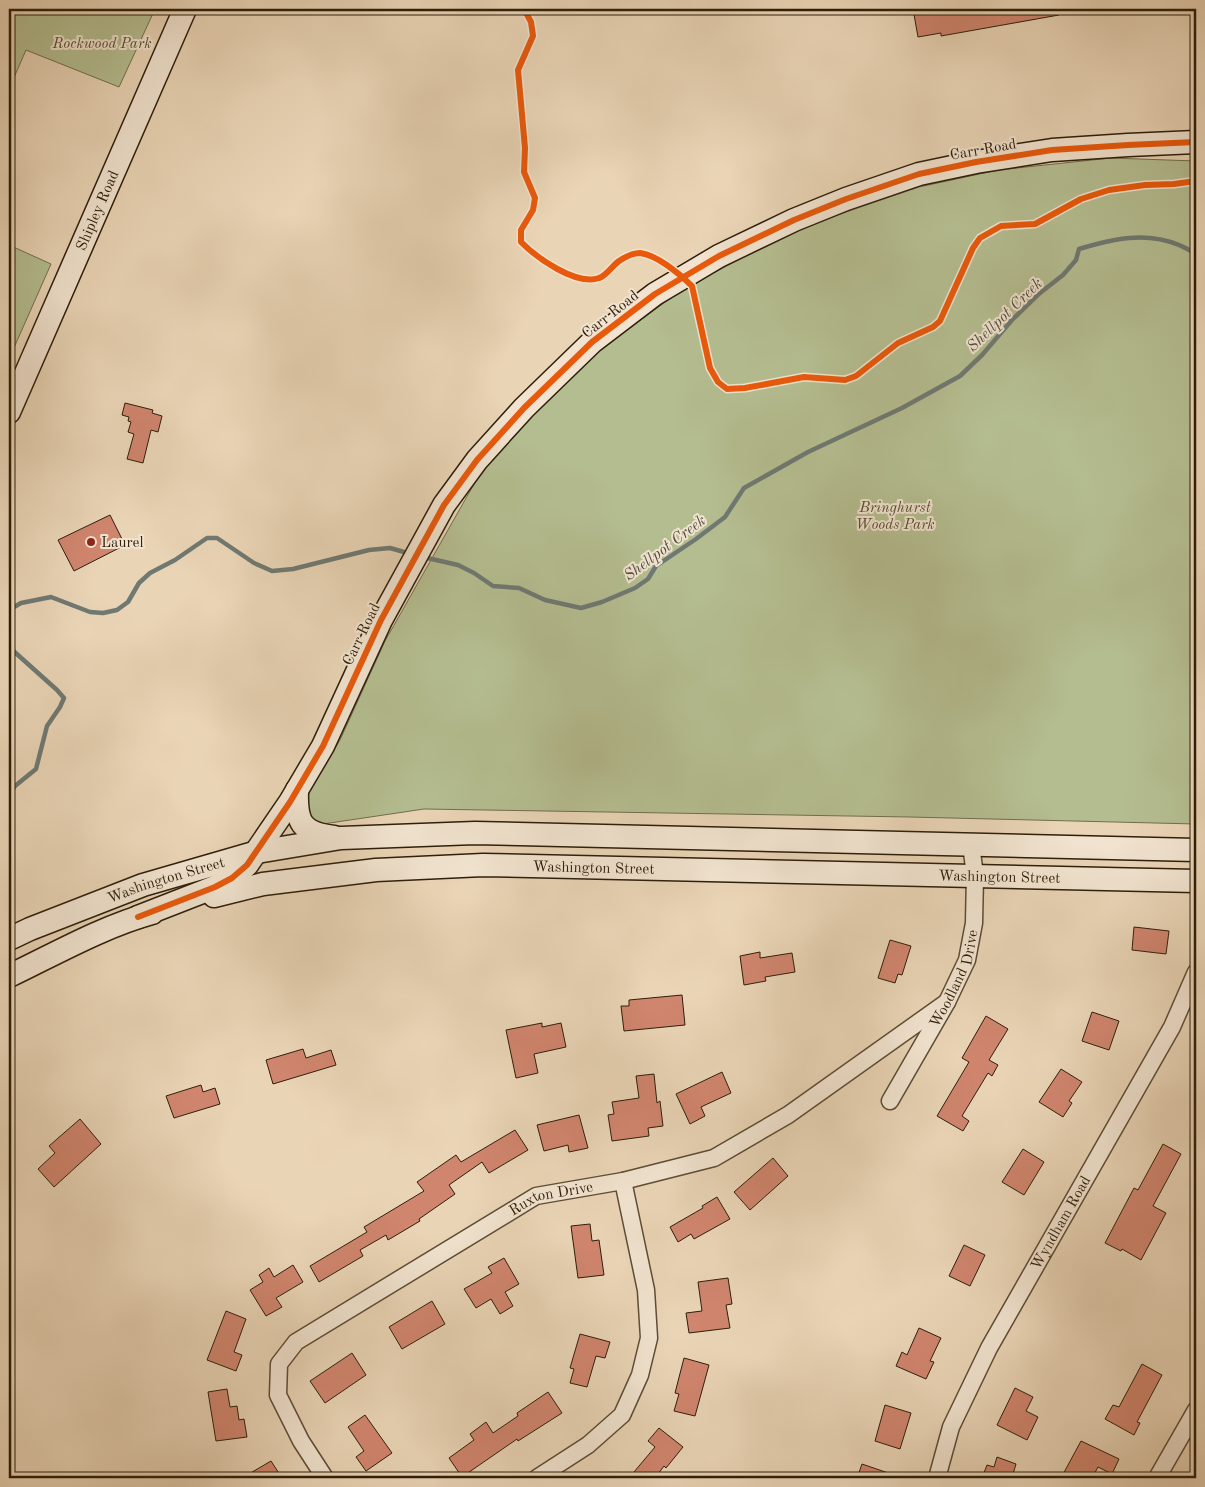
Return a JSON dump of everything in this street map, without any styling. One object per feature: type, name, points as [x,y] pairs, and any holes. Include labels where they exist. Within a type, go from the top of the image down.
[{"type":"main road","name":"Shipley Road","points":[[9,412],[185,9]]},
{"type":"main road","name":"Carr Road","points":[[138,917],[215,888],[232,878],[269,843],[323,746],[381,620],[416,555],[450,498],[477,460],[524,408],[592,342],[655,294],[719,256],[794,220],[846,199],[919,174],[976,162],[1052,150],[1128,144],[1196,142]]},
{"type":"main road","points":[[298,790],[298,815],[304,827],[328,836],[341,838]]},
{"type":"main road","name":"Washington Street","points":[[9,939],[39,925],[143,885],[269,843],[341,838],[475,833],[1196,850]]},
{"type":"main road","points":[[269,843],[293,866],[305,872],[326,876]]},
{"type":"main road","name":"Washington Street","points":[[9,976],[138,917],[263,884],[376,870],[483,865],[1196,881]]},
{"type":"street","name":"Woodland Drive","points":[[890,1101],[947,1002],[967,960],[974,923],[975,875],[971,845]]},
{"type":"street","name":"Wyndham Road","points":[[937,1478],[951,1427],[989,1348],[1172,1027],[1196,972]]},
{"type":"street","name":"Ruxton Drive","points":[[326,1478],[302,1440],[278,1395],[279,1364],[296,1342],[536,1196],[623,1181],[714,1158],[788,1115],[947,1002]]},
{"type":"street","points":[[537,1478],[588,1445],[622,1414],[640,1375],[649,1338],[646,1290],[623,1181]]},
{"type":"street","points":[[1157,1478],[1196,1410]]},
{"type":"green space","name":"Rockwood Park","points":[[9,9],[155,9],[119,87],[26,50],[9,89]]},
{"type":"green space","name":"Bringhurst Woods Park","points":[[1111,158],[1196,161],[1196,824],[424,809],[323,824],[313,822],[306,814],[308,793],[340,740],[385,641],[482,470],[533,410],[599,350],[686,287],[802,227],[919,187],[998,170]]},
{"type":"green space","points":[[9,245],[51,264],[9,359]]},
{"type":"building","points":[[913,9],[1058,9],[1059,15],[941,36],[941,33],[918,37]]},
{"type":"building","points":[[125,403],[153,410],[152,413],[162,416],[158,432],[151,430],[143,463],[127,459],[134,434],[128,432],[131,422],[128,421],[129,417],[122,415]]},
{"type":"building","name":"Laurel","points":[[110,515],[125,545],[74,571],[58,540]]},
{"type":"building","points":[[1134,927],[1169,931],[1166,954],[1132,950]]},
{"type":"building","points":[[890,940],[911,946],[902,975],[898,974],[895,983],[878,978]]},
{"type":"building","points":[[760,952],[760,958],[792,953],[795,972],[765,977],[766,981],[744,985],[740,956]]},
{"type":"building","points":[[682,995],[685,1025],[624,1031],[621,1006],[629,1006],[629,1000]]},
{"type":"building","points":[[1092,1012],[1119,1021],[1109,1050],[1082,1041]]},
{"type":"building","points":[[986,1016],[1008,1029],[989,1060],[998,1065],[992,1076],[988,1073],[962,1116],[969,1121],[963,1131],[937,1116],[969,1062],[962,1058]]},
{"type":"building","points":[[542,1023],[542,1027],[561,1023],[566,1047],[534,1054],[538,1073],[516,1078],[506,1030]]},
{"type":"building","points":[[303,1049],[306,1058],[331,1050],[336,1065],[273,1084],[266,1060]]},
{"type":"building","points":[[1061,1069],[1082,1082],[1069,1101],[1072,1103],[1063,1117],[1039,1102]]},
{"type":"building","points":[[722,1072],[731,1093],[701,1107],[705,1116],[690,1124],[676,1094]]},
{"type":"building","points":[[654,1074],[657,1103],[660,1101],[663,1126],[648,1128],[649,1136],[612,1141],[608,1115],[614,1114],[612,1102],[639,1098],[636,1076]]},
{"type":"building","points":[[201,1085],[203,1092],[215,1088],[220,1104],[174,1118],[166,1096]]},
{"type":"building","points":[[579,1115],[588,1148],[569,1152],[568,1145],[544,1151],[537,1125]]},
{"type":"building","points":[[80,1119],[101,1144],[54,1187],[38,1169],[55,1153],[49,1146]]},
{"type":"building","points":[[515,1130],[528,1150],[489,1173],[482,1162],[449,1185],[455,1194],[419,1219],[420,1221],[388,1240],[386,1235],[360,1250],[363,1256],[319,1282],[310,1266],[367,1232],[364,1227],[424,1191],[417,1182],[456,1155],[461,1162]]},
{"type":"building","points":[[1163,1144],[1181,1154],[1153,1206],[1166,1213],[1141,1260],[1122,1249],[1121,1251],[1105,1243],[1134,1188],[1138,1190]]},
{"type":"building","points":[[1023,1149],[1044,1162],[1024,1195],[1002,1182]]},
{"type":"building","points":[[773,1158],[788,1176],[750,1210],[734,1192]]},
{"type":"building","points":[[717,1197],[730,1219],[694,1239],[691,1234],[678,1242],[670,1227],[703,1208],[702,1206]]},
{"type":"building","points":[[590,1224],[592,1241],[599,1240],[604,1275],[578,1278],[571,1226]]},
{"type":"building","points":[[964,1245],[985,1255],[970,1286],[949,1276]]},
{"type":"building","points":[[504,1258],[519,1284],[505,1292],[513,1306],[500,1314],[491,1299],[476,1308],[464,1289],[492,1273],[488,1267]]},
{"type":"building","points":[[293,1265],[303,1282],[276,1298],[282,1307],[266,1316],[250,1290],[263,1282],[259,1275],[269,1268],[274,1277]]},
{"type":"building","points":[[728,1278],[732,1304],[726,1305],[730,1328],[689,1333],[686,1313],[702,1311],[698,1282]]},
{"type":"building","points":[[432,1301],[445,1324],[402,1349],[389,1327]]},
{"type":"building","points":[[226,1311],[246,1319],[234,1352],[242,1355],[236,1371],[207,1360]]},
{"type":"building","points":[[919,1328],[941,1338],[930,1361],[934,1362],[926,1379],[896,1366],[902,1352],[907,1355]]},
{"type":"building","points":[[580,1334],[610,1342],[605,1358],[596,1356],[587,1387],[570,1383],[574,1369],[570,1368]]},
{"type":"building","points":[[352,1353],[366,1375],[325,1403],[310,1381]]},
{"type":"building","points":[[684,1358],[709,1365],[695,1416],[674,1411],[679,1394],[675,1393]]},
{"type":"building","points":[[1142,1364],[1162,1375],[1137,1422],[1140,1423],[1134,1435],[1105,1419],[1113,1405],[1119,1407]]},
{"type":"building","points":[[1015,1388],[1033,1397],[1026,1411],[1038,1417],[1027,1440],[997,1425]]},
{"type":"building","points":[[227,1389],[230,1407],[237,1406],[239,1420],[244,1419],[247,1437],[216,1441],[208,1392]]},
{"type":"building","points":[[548,1392],[562,1413],[518,1441],[517,1439],[462,1477],[449,1458],[474,1440],[470,1434],[486,1422],[493,1433],[518,1416],[517,1413]]},
{"type":"building","points":[[885,1405],[911,1413],[900,1449],[875,1441]]},
{"type":"building","points":[[365,1415],[392,1453],[366,1471],[356,1457],[364,1451],[348,1427]]},
{"type":"building","points":[[659,1428],[683,1447],[655,1478],[641,1478],[634,1472],[655,1447],[648,1441]]},
{"type":"building","points":[[1081,1441],[1119,1459],[1112,1474],[1098,1467],[1092,1478],[1061,1478]]},
{"type":"building","points":[[997,1457],[1016,1464],[1013,1474],[1020,1476],[1020,1478],[982,1478],[987,1465],[994,1467]]},
{"type":"building","points":[[271,1461],[282,1478],[242,1478]]},
{"type":"building","points":[[862,1464],[897,1476],[897,1478],[857,1478]]},
{"type":"waterway","name":"Shellpot Creek","points":[[423,557],[458,565],[493,586],[519,588],[545,600],[581,608],[602,602],[635,588],[648,579],[656,566],[725,517],[744,488],[808,452],[902,408],[960,376],[982,355],[1012,320],[1040,293],[1063,275],[1076,260],[1079,249],[1104,242],[1141,237],[1154,238],[1179,245],[1196,255]]},
{"type":"waterway","name":"Shellpot Creek","points":[[9,610],[21,603],[51,597],[90,612],[103,613],[117,610],[128,602],[139,583],[150,573],[175,560],[207,538],[217,538],[254,563],[272,571],[293,569],[369,550],[390,548],[411,554]]},
{"type":"waterway","name":"Shellpot Creek","points":[[9,647],[64,698],[47,726],[36,769],[15,786],[9,795]]},
{"type":"cycle path","points":[[524,9],[531,22],[533,36],[518,70],[525,148],[524,172],[535,198],[533,210],[521,230],[521,242],[547,263],[579,278],[602,277],[619,261],[637,253],[647,254],[668,266],[692,286],[710,368],[718,382],[727,389],[745,388],[804,377],[845,380],[856,376],[898,343],[933,327],[940,321],[973,248],[980,238],[1001,226],[1035,224],[1081,199],[1109,190],[1196,181]]},
{"type":"cycle path","points":[[138,917],[215,887],[232,878],[247,865],[290,802],[323,746],[381,620],[444,505],[477,460],[524,408],[592,342],[655,294],[719,256],[794,220],[846,199],[919,174],[976,162],[1052,150],[1196,142]]},
{"type":"place","name":"Laurel","points":[[91,542]]}]
